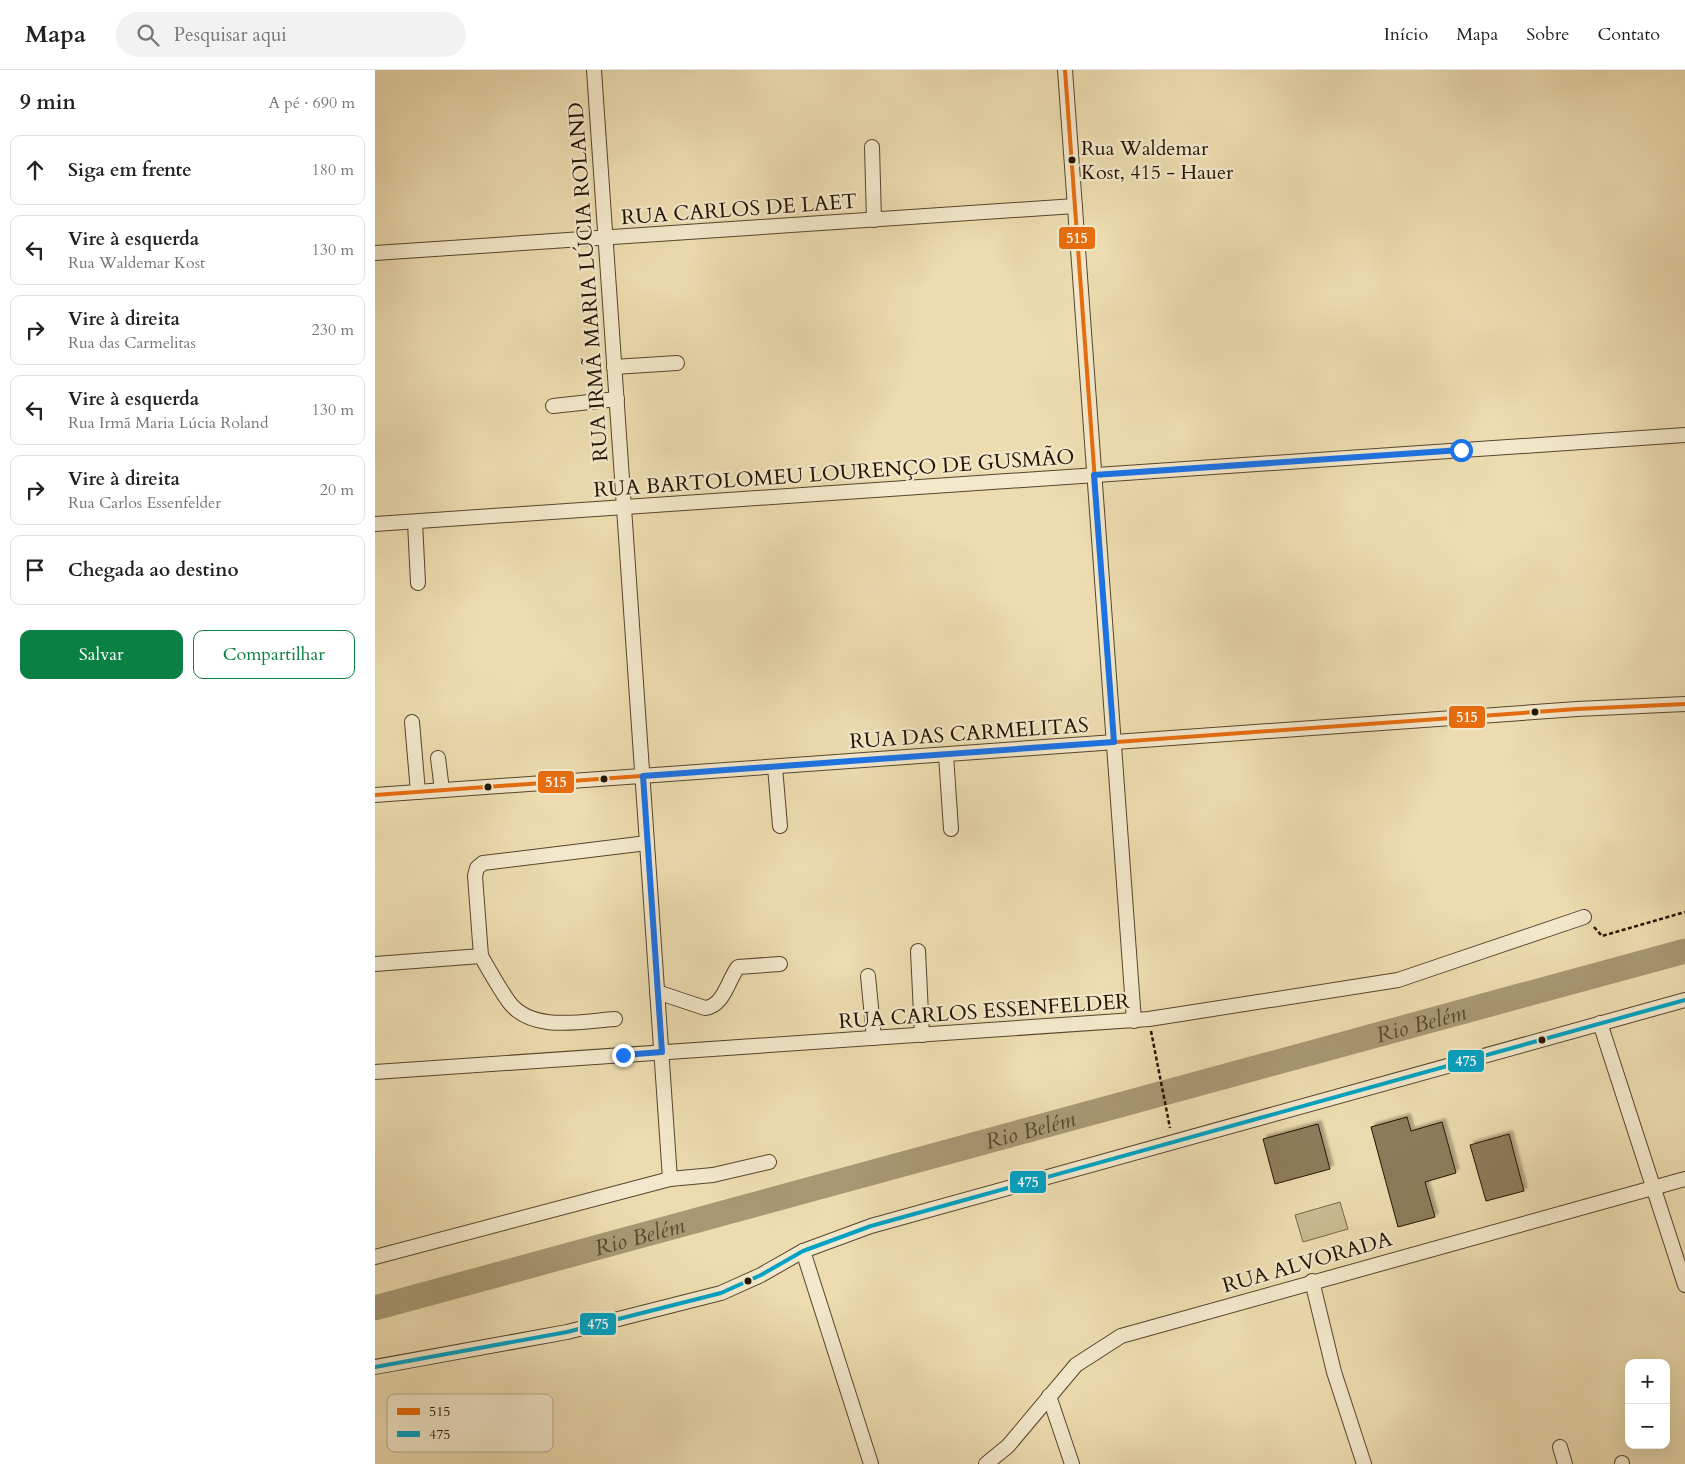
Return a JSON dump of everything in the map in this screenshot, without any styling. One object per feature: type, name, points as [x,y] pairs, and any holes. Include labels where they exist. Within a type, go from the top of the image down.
[{"type":"street","name":"RUA IRMÃ MARIA LÚCIA ROLAND","points":[[594,70],[670,1179]]},
{"type":"street","points":[[1065,70],[1134,1021]]},
{"type":"street","points":[[872,147],[873,220]]},
{"type":"street","name":"RUA CARLOS DE LAET","points":[[375,253],[1075,206]]},
{"type":"street","points":[[614,367],[677,363]]},
{"type":"street","points":[[553,406],[617,399]]},
{"type":"street","name":"RUA BARTOLOMEU LOURENÇO DE GUSMÃO","points":[[375,524],[1685,435]]},
{"type":"street","points":[[415,522],[418,583]]},
{"type":"street","name":"RUA DAS CARMELITAS","points":[[375,795],[1114,742],[1685,704]]},
{"type":"street","points":[[412,722],[418,792]]},
{"type":"street","points":[[946,754],[951,829]]},
{"type":"street","points":[[438,758],[442,790]]},
{"type":"street","points":[[775,767],[780,826]]},
{"type":"street","points":[[615,1019],[548,1023],[527,1016],[510,1004],[481,956],[475,876],[477,868],[483,864],[647,843]]},
{"type":"street","name":"RUA CARLOS ESSENFELDER","points":[[375,1072],[1134,1021],[1399,980],[1584,917]]},
{"type":"street","points":[[918,952],[921,1035]]},
{"type":"street","points":[[375,964],[481,956]]},
{"type":"street","points":[[657,992],[710,1007],[717,1004],[738,967],[780,964]]},
{"type":"street","points":[[868,976],[874,1038]]},
{"type":"street","points":[[375,1367],[567,1332],[721,1293],[761,1275],[803,1251],[871,1226],[1685,1000]]},
{"type":"street","points":[[1600,1024],[1655,1187],[1685,1285]]},
{"type":"street","points":[[375,1257],[670,1179],[713,1175],[769,1162]]},
{"type":"street","name":"RUA ALVORADA","points":[[986,1464],[1008,1446],[1076,1365],[1121,1336],[1312,1281],[1685,1179]]},
{"type":"street","points":[[803,1251],[871,1464]]},
{"type":"street","points":[[1312,1281],[1334,1372],[1364,1464]]},
{"type":"street","points":[[1049,1396],[1072,1464]]},
{"type":"street","points":[[1560,1447],[1565,1464]]},
{"type":"path","points":[[1584,917],[1603,936],[1685,912]]},
{"type":"path","points":[[1149,1019],[1168,1115]]},
{"type":"shaded area","points":[[1340,1202],[1348,1229],[1303,1242],[1295,1215]]},
{"type":"building","points":[[1407,1117],[1411,1131],[1442,1122],[1456,1173],[1425,1182],[1435,1217],[1398,1227],[1371,1127]]},
{"type":"building","points":[[1318,1124],[1330,1169],[1275,1184],[1263,1139]]},
{"type":"building","points":[[1509,1134],[1524,1191],[1486,1201],[1470,1145]]},
{"type":"waterway","name":"Rio Belém","points":[[375,1308],[1685,951]]},
{"type":"transit line","name":"515","points":[[1065,70],[1114,742]]},
{"type":"transit line","name":"515","points":[[375,795],[1577,709],[1685,704]]},
{"type":"transit line","name":"475","points":[[375,1367],[567,1332],[721,1293],[761,1275],[803,1251],[871,1226],[1685,1000]]},
{"type":"place","name":"Rua Waldemar Kost, 415 - Hauer","points":[[1072,160]]},
{"type":"route","points":[[623,1055],[662,1052],[643,776],[1114,742],[1094,475],[1461,450]]}]
